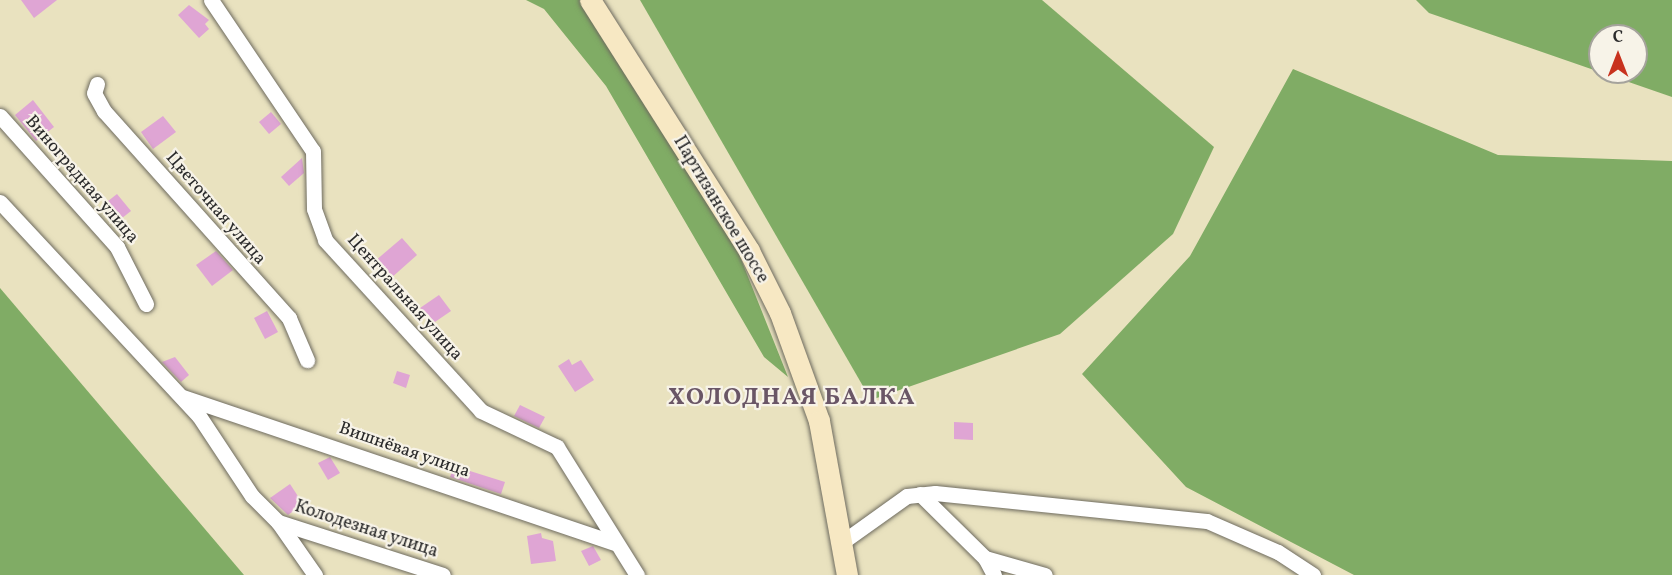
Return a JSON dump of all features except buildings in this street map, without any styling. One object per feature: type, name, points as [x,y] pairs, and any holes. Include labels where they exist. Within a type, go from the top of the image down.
[{"type":"main road","name":"Партизанское шоссе","points":[[590,0],[749,251],[780,314],[819,421],[847,575]]},
{"type":"street","name":"Центральная улица","points":[[211,0],[313,152],[314,209],[325,240],[480,411],[557,447],[637,575]]},
{"type":"street","name":"Цветочная улица","points":[[97,84],[94,93],[104,111],[289,318],[308,360]]},
{"type":"street","name":"Виноградная улица","points":[[0,116],[117,247],[146,304]]},
{"type":"street","points":[[0,202],[199,416],[252,496],[278,522],[315,575]]},
{"type":"street","name":"Вишнёвая улица","points":[[181,396],[615,543]]},
{"type":"street","points":[[841,543],[907,496],[920,494],[1208,521],[1278,552],[1313,575]]},
{"type":"street","points":[[920,494],[985,558],[994,575]]},
{"type":"street","name":"Колодезная улица","points":[[278,522],[443,575]]},
{"type":"street","points":[[985,558],[1045,575]]},
{"type":"green space","points":[[526,0],[581,0],[733,239],[788,377],[764,357],[606,86],[544,9]]},
{"type":"green space","points":[[640,0],[1042,0],[1214,147],[1173,234],[1060,334],[871,400]]},
{"type":"green space","points":[[1416,0],[1672,0],[1672,97],[1634,84],[1648,84],[1648,24],[1588,24],[1588,68],[1429,13]]},
{"type":"green space","points":[[1293,69],[1498,155],[1672,161],[1672,575],[1354,575],[1186,487],[1082,374],[1190,256]]},
{"type":"green space","points":[[0,288],[244,575],[0,575]]},
{"type":"district","name":"ХОЛОДНАЯ БАЛКА","points":[[792,399]]}]
